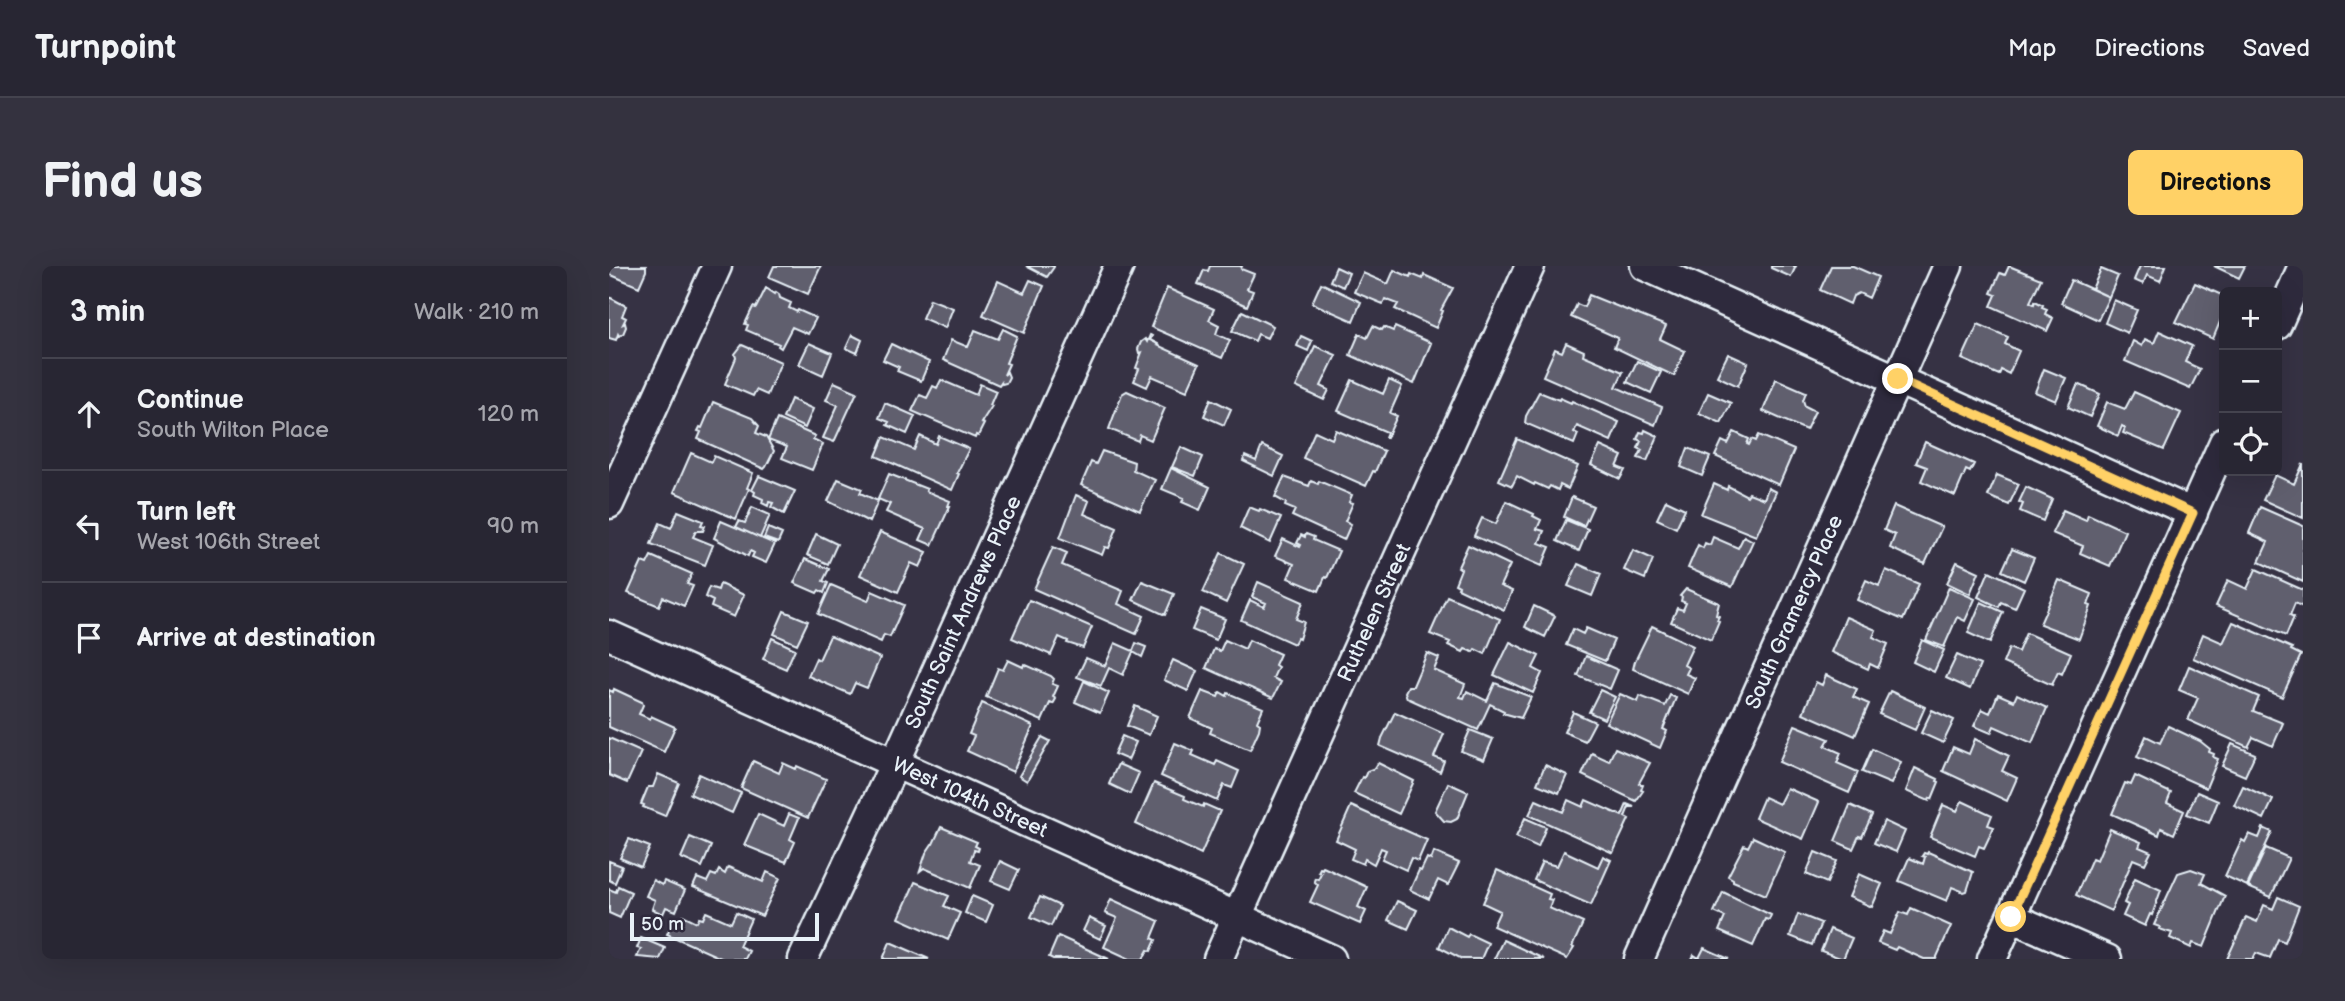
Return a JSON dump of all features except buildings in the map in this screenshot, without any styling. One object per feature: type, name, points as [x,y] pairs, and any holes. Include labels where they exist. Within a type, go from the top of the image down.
[{"type":"street","points":[[609,504],[716,266]]},
{"type":"street","name":"South Saint Andrews Place","points":[[803,959],[895,763],[1119,266]]},
{"type":"street","name":"Ruthelen Street","points":[[1218,959],[1530,266]]},
{"type":"street","points":[[1645,266],[2193,513]]},
{"type":"street","name":"South Gramercy Place","points":[[1640,959],[1948,266]]},
{"type":"street","points":[[2282,314],[2303,267]]},
{"type":"street","points":[[1992,959],[2219,453]]},
{"type":"street","name":"West 104th Street","points":[[609,635],[1331,959]]},
{"type":"street","points":[[2011,917],[2107,959]]},
{"type":"route","points":[[1898,379],[2193,513],[2011,917]]}]
